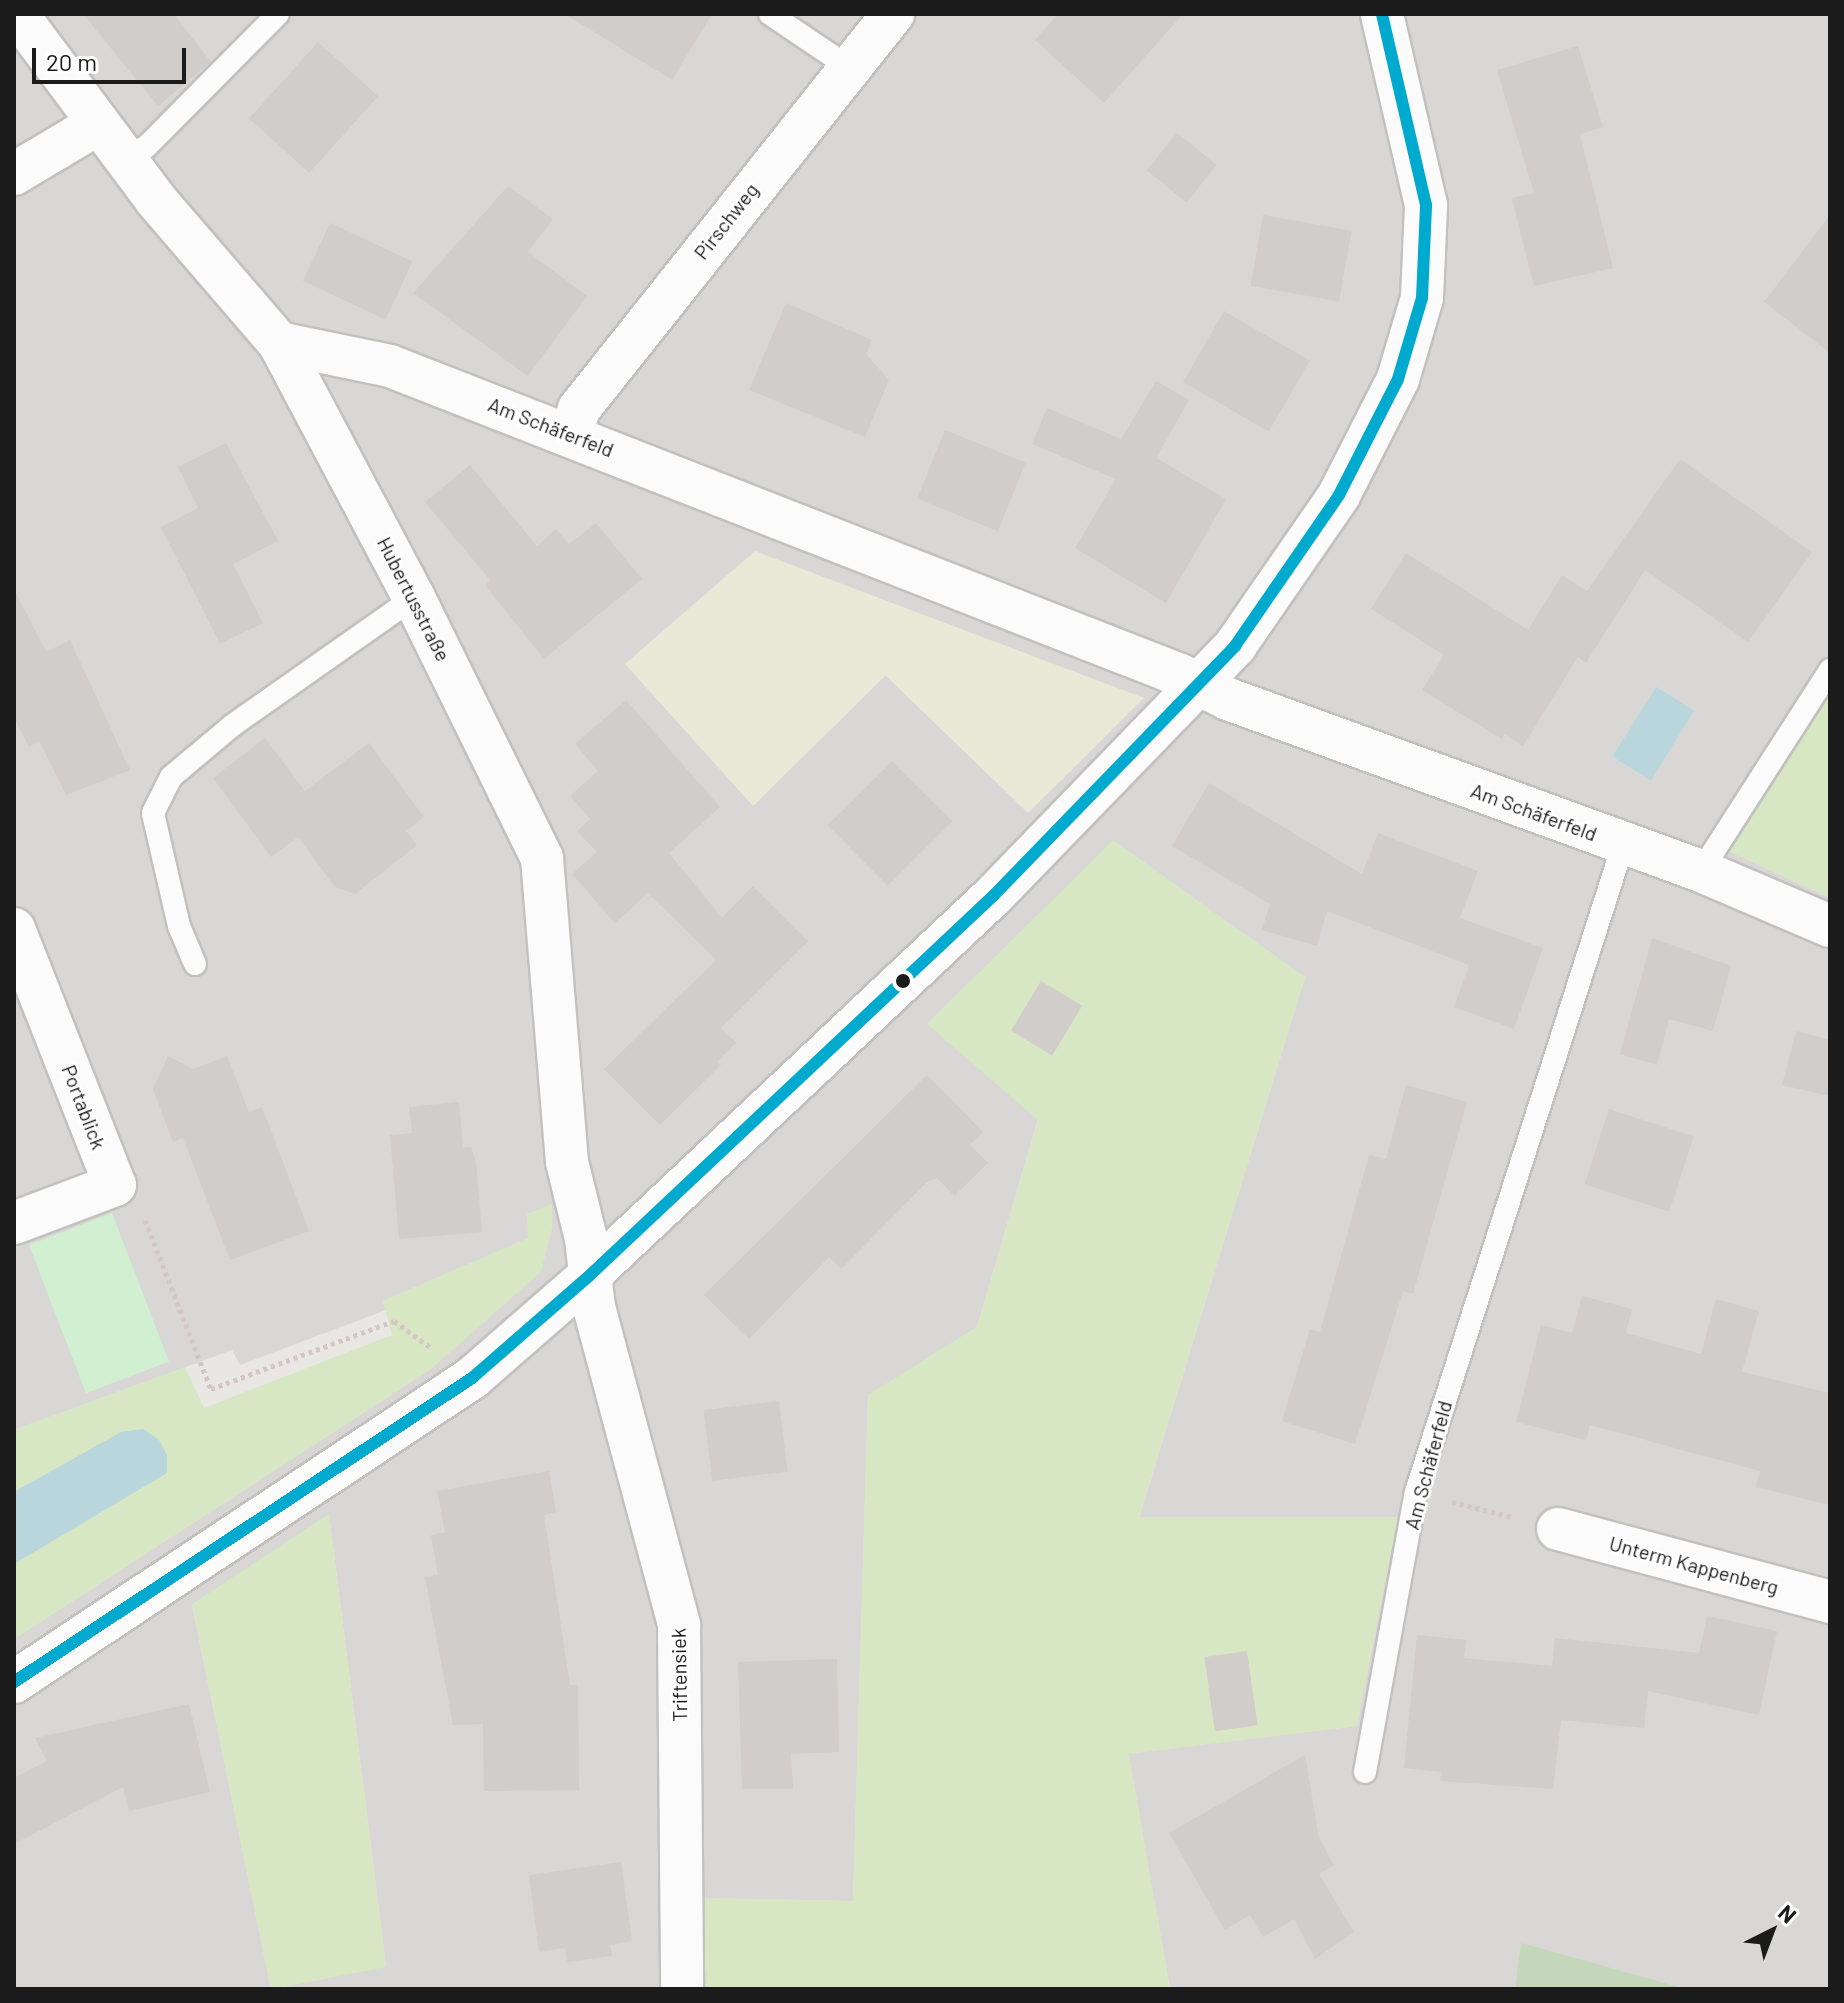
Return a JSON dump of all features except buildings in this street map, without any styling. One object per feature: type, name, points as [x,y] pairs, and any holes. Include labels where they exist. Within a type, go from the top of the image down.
[{"type":"street","name":"Hubertusstraße","points":[[17,14],[124,158],[279,343],[414,598],[542,858],[567,1162],[586,1239],[589,1276]]},
{"type":"street","name":"Pirschweg","points":[[571,435],[579,409],[847,66],[893,14]]},
{"type":"street","points":[[14,1682],[472,1378],[589,1276],[994,895],[1201,685],[1283,581],[1339,495],[1398,379],[1422,298],[1426,205],[1382,14]]},
{"type":"street","points":[[14,174],[98,124]]},
{"type":"street","name":"Am Schäferfeld","points":[[279,343],[390,366],[1201,685],[1623,845],[1701,871],[1830,926]]},
{"type":"street","name":"Portablick","points":[[14,929],[115,1185]]},
{"type":"street","points":[[14,1223],[115,1185]]},
{"type":"street","name":"Triftensiek","points":[[589,1276],[679,1625],[682,1989]]},
{"type":"street","name":"Unterm Kappenberg","points":[[1558,1529],[1830,1602]]},
{"type":"lane","points":[[124,158],[146,147],[278,14]]},
{"type":"lane","points":[[770,14],[847,66]]},
{"type":"lane","points":[[195,964],[179,926],[153,813],[171,777],[233,725],[414,598]]},
{"type":"lane","points":[[1701,871],[1830,670]]},
{"type":"lane","name":"Am Schäferfeld","points":[[1365,1772],[1416,1492],[1623,845]]},
{"type":"path","points":[[115,1185],[137,1199],[211,1389],[394,1321],[436,1352]]},
{"type":"path","points":[[1416,1492],[1558,1529]]},
{"type":"shaded area","points":[[14,14],[1830,14],[1830,688],[1729,851],[1830,898],[1830,1989],[1687,1989],[1522,1944],[1515,1989],[1170,1989],[1128,1753],[1357,1726],[1397,1517],[1139,1518],[1305,977],[1038,1119],[977,1327],[868,1396],[853,1901],[698,1898],[702,1989],[273,1989],[386,1966],[329,1514],[192,1605],[271,1989],[14,1989],[14,1639],[431,1369],[529,1238],[383,1301],[386,1310],[240,1365],[232,1350],[14,1430]],"holes":[[[755,552],[1143,698],[1028,812],[886,675],[753,806]]]},
{"type":"green space","points":[[755,551],[1144,698],[1028,813],[885,675],[753,806],[625,664]]},
{"type":"green space","points":[[1830,688],[1830,898],[1728,851]]},
{"type":"green space","points":[[1113,840],[1305,977],[1139,1517],[1398,1517],[1357,1726],[1129,1754],[1170,1989],[702,1989],[697,1898],[853,1901],[868,1395],[977,1327],[1038,1120],[927,1024]]},
{"type":"green space","points":[[552,1204],[552,1229],[541,1272],[431,1369],[14,1639],[14,1430],[185,1367],[204,1408],[392,1335],[383,1301],[528,1238],[527,1214]]},
{"type":"green space","points":[[112,1213],[169,1361],[86,1393],[29,1245]]},
{"type":"green space","points":[[329,1514],[386,1967],[271,1989],[192,1604]]},
{"type":"green space","points":[[1521,1943],[1687,1989],[1515,1989]]},
{"type":"water","points":[[1656,687],[1694,711],[1651,780],[1613,757]]},
{"type":"water","points":[[143,1429],[159,1440],[167,1455],[167,1473],[14,1564],[14,1492],[121,1432]]},
{"type":"transit line","points":[[14,1682],[472,1378],[589,1276],[994,895],[1235,646],[1339,495],[1398,379],[1422,298],[1426,205],[1382,14]]}]
